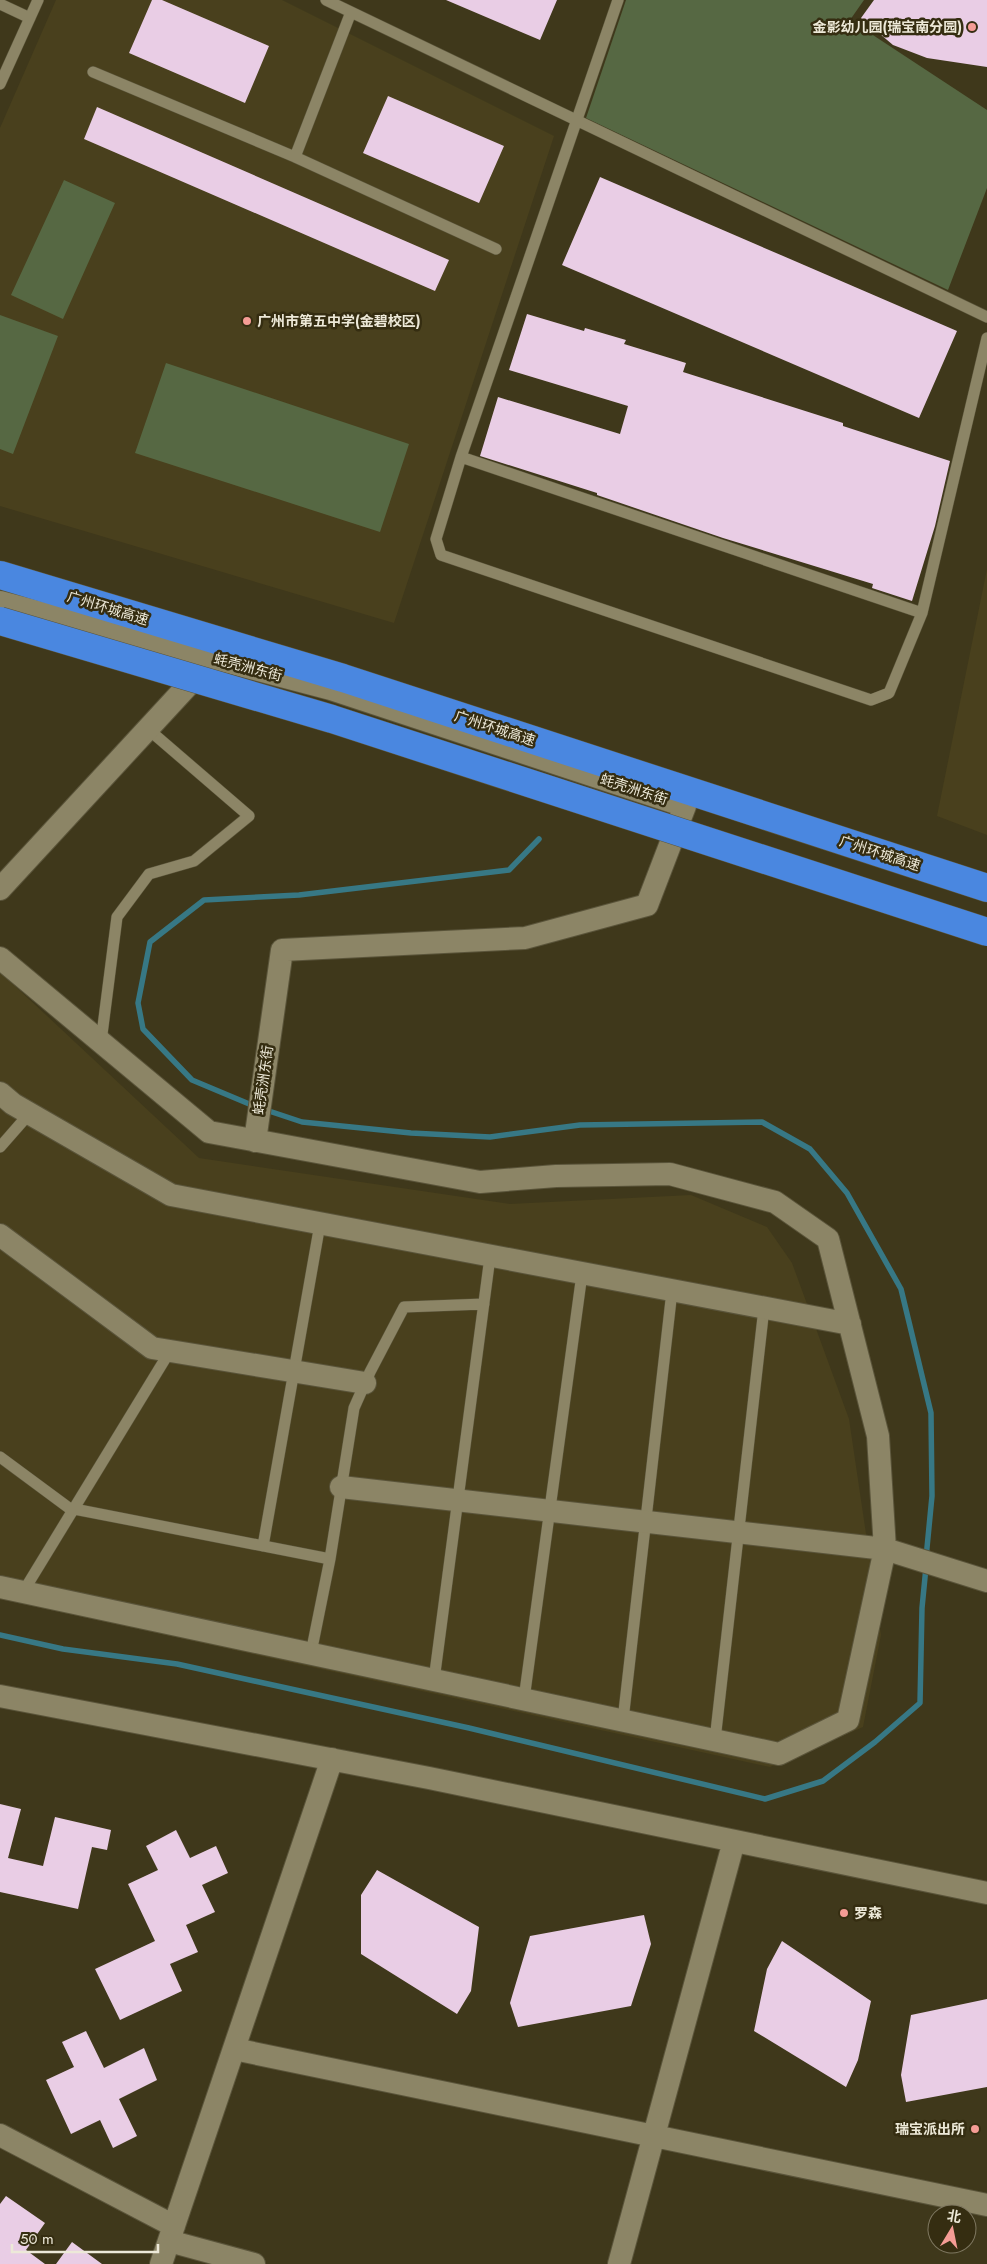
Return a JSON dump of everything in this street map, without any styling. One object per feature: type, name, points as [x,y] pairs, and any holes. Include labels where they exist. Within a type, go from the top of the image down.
[{"type":"highway","name":"广州环城高速","points":[[0,575],[352,681],[987,888]]},
{"type":"highway","points":[[0,621],[332,719],[987,932]]},
{"type":"street","name":"蚝壳洲东街","points":[[0,602],[331,689],[684,806],[647,905],[525,938],[282,950],[256,1130]]},
{"type":"street","points":[[0,889],[213,658]]},
{"type":"street","points":[[0,958],[209,1132],[256,1130],[480,1182],[556,1176],[670,1174],[775,1202],[828,1239],[878,1436],[890,1550],[848,1720],[779,1754],[0,1587]]},
{"type":"street","points":[[0,1093],[29,1114],[171,1195],[850,1324]]},
{"type":"street","points":[[0,1236],[152,1348],[365,1383]]},
{"type":"street","points":[[341,1487],[890,1550],[964,1572],[987,1581]]},
{"type":"street","points":[[0,1696],[332,1759],[987,1893]]},
{"type":"street","points":[[161,2264],[332,1759]]},
{"type":"street","points":[[619,2264],[652,2136],[734,1841]]},
{"type":"street","points":[[234,2049],[987,2205]]},
{"type":"street","points":[[0,2135],[171,2234],[254,2264]]},
{"type":"lane","points":[[0,84],[38,0]]},
{"type":"lane","points":[[326,0],[987,317]]},
{"type":"lane","points":[[618,0],[462,457],[436,539],[441,555],[871,700],[889,692],[922,613],[987,338]]},
{"type":"lane","points":[[0,4],[30,18]]},
{"type":"lane","points":[[295,157],[351,12]]},
{"type":"lane","points":[[93,72],[295,157],[496,249]]},
{"type":"lane","points":[[462,457],[922,613]]},
{"type":"lane","points":[[101,1042],[118,917],[149,874],[194,861],[250,816],[148,729]]},
{"type":"lane","points":[[0,1147],[29,1114]]},
{"type":"lane","points":[[263,1546],[320,1224]]},
{"type":"lane","points":[[434,1680],[490,1256]]},
{"type":"lane","points":[[524,1699],[582,1274]]},
{"type":"lane","points":[[623,1720],[672,1291]]},
{"type":"lane","points":[[311,1654],[330,1559],[354,1408],[365,1383],[404,1307],[484,1304]]},
{"type":"lane","points":[[715,1740],[764,1308]]},
{"type":"lane","points":[[23,1592],[170,1351]]},
{"type":"lane","points":[[0,1457],[69,1508],[330,1559]]},
{"type":"shaded area","name":"广州市第五中学(金碧校区)","points":[[56,0],[282,0],[554,136],[394,623],[0,506],[0,128]]},
{"type":"shaded area","points":[[987,569],[987,835],[937,816]]},
{"type":"shaded area","points":[[0,972],[199,1158],[510,1204],[691,1195],[767,1227],[792,1263],[849,1419],[881,1635],[863,1727],[770,1767],[0,1599]]},
{"type":"green space","points":[[626,0],[864,0],[850,20],[987,110],[987,188],[948,290],[586,118]]},
{"type":"green space","points":[[64,180],[115,203],[63,319],[11,295]]},
{"type":"green space","points":[[0,315],[58,336],[13,454],[0,449]]},
{"type":"green space","points":[[166,363],[409,444],[380,532],[135,453]]},
{"type":"building","points":[[152,0],[162,0],[269,46],[245,103],[129,53]]},
{"type":"building","points":[[446,0],[557,0],[540,40]]},
{"type":"building","points":[[874,0],[987,0],[987,67],[927,58],[893,45],[861,18]]},
{"type":"building","points":[[388,96],[504,146],[479,203],[363,153]]},
{"type":"building","points":[[97,107],[449,260],[435,291],[84,139]]},
{"type":"building","points":[[600,177],[957,331],[919,418],[562,265]]},
{"type":"building","points":[[527,314],[584,331],[585,328],[626,340],[624,344],[686,363],[683,372],[843,423],[843,426],[950,461],[935,526],[912,601],[872,588],[873,584],[723,538],[597,495],[597,493],[480,456],[498,397],[620,434],[628,406],[509,370]]},
{"type":"building","points":[[0,1804],[21,1809],[8,1858],[43,1866],[55,1817],[111,1830],[107,1850],[92,1847],[78,1909],[0,1892]]},
{"type":"building","points":[[176,1830],[190,1858],[216,1846],[228,1873],[202,1885],[215,1912],[186,1925],[198,1952],[170,1964],[182,1991],[120,2020],[95,1969],[155,1941],[128,1884],[158,1870],[146,1846]]},
{"type":"building","points":[[377,1870],[479,1927],[471,1991],[457,2014],[361,1954],[361,1895]]},
{"type":"building","points":[[644,1915],[651,1944],[631,2006],[518,2027],[510,2003],[530,1936]]},
{"type":"building","points":[[782,1941],[871,2001],[858,2060],[846,2087],[754,2031],[767,1969]]},
{"type":"building","points":[[987,1999],[987,2087],[906,2102],[901,2075],[911,2015]]},
{"type":"building","points":[[86,2031],[104,2068],[144,2048],[157,2080],[119,2099],[137,2136],[113,2148],[100,2120],[71,2134],[46,2080],[74,2067],[62,2042]]},
{"type":"building","points":[[6,2196],[45,2223],[26,2250],[45,2264],[0,2264],[0,2204]]},
{"type":"building","points":[[72,2242],[102,2264],[56,2264]]},
{"type":"waterway","points":[[254,1106],[192,1080],[143,1029],[138,1003],[150,942],[204,900],[299,895],[509,870],[539,839]]},
{"type":"waterway","points":[[263,1109],[302,1122],[411,1133],[490,1137],[580,1125],[762,1122],[810,1149],[847,1193],[901,1289],[931,1413],[932,1496],[926,1558]]},
{"type":"waterway","points":[[0,1635],[63,1649],[177,1664],[469,1728],[765,1799],[823,1781],[875,1742],[920,1703],[922,1608],[926,1567]]},
{"type":"place","name":"金影幼儿园(瑞宝南分园)","points":[[972,27]]},
{"type":"place","name":"广州市第五中学(金碧校区)","points":[[247,321]]},
{"type":"place","name":"罗森","points":[[844,1913]]},
{"type":"place","name":"瑞宝派出所","points":[[975,2129]]}]
